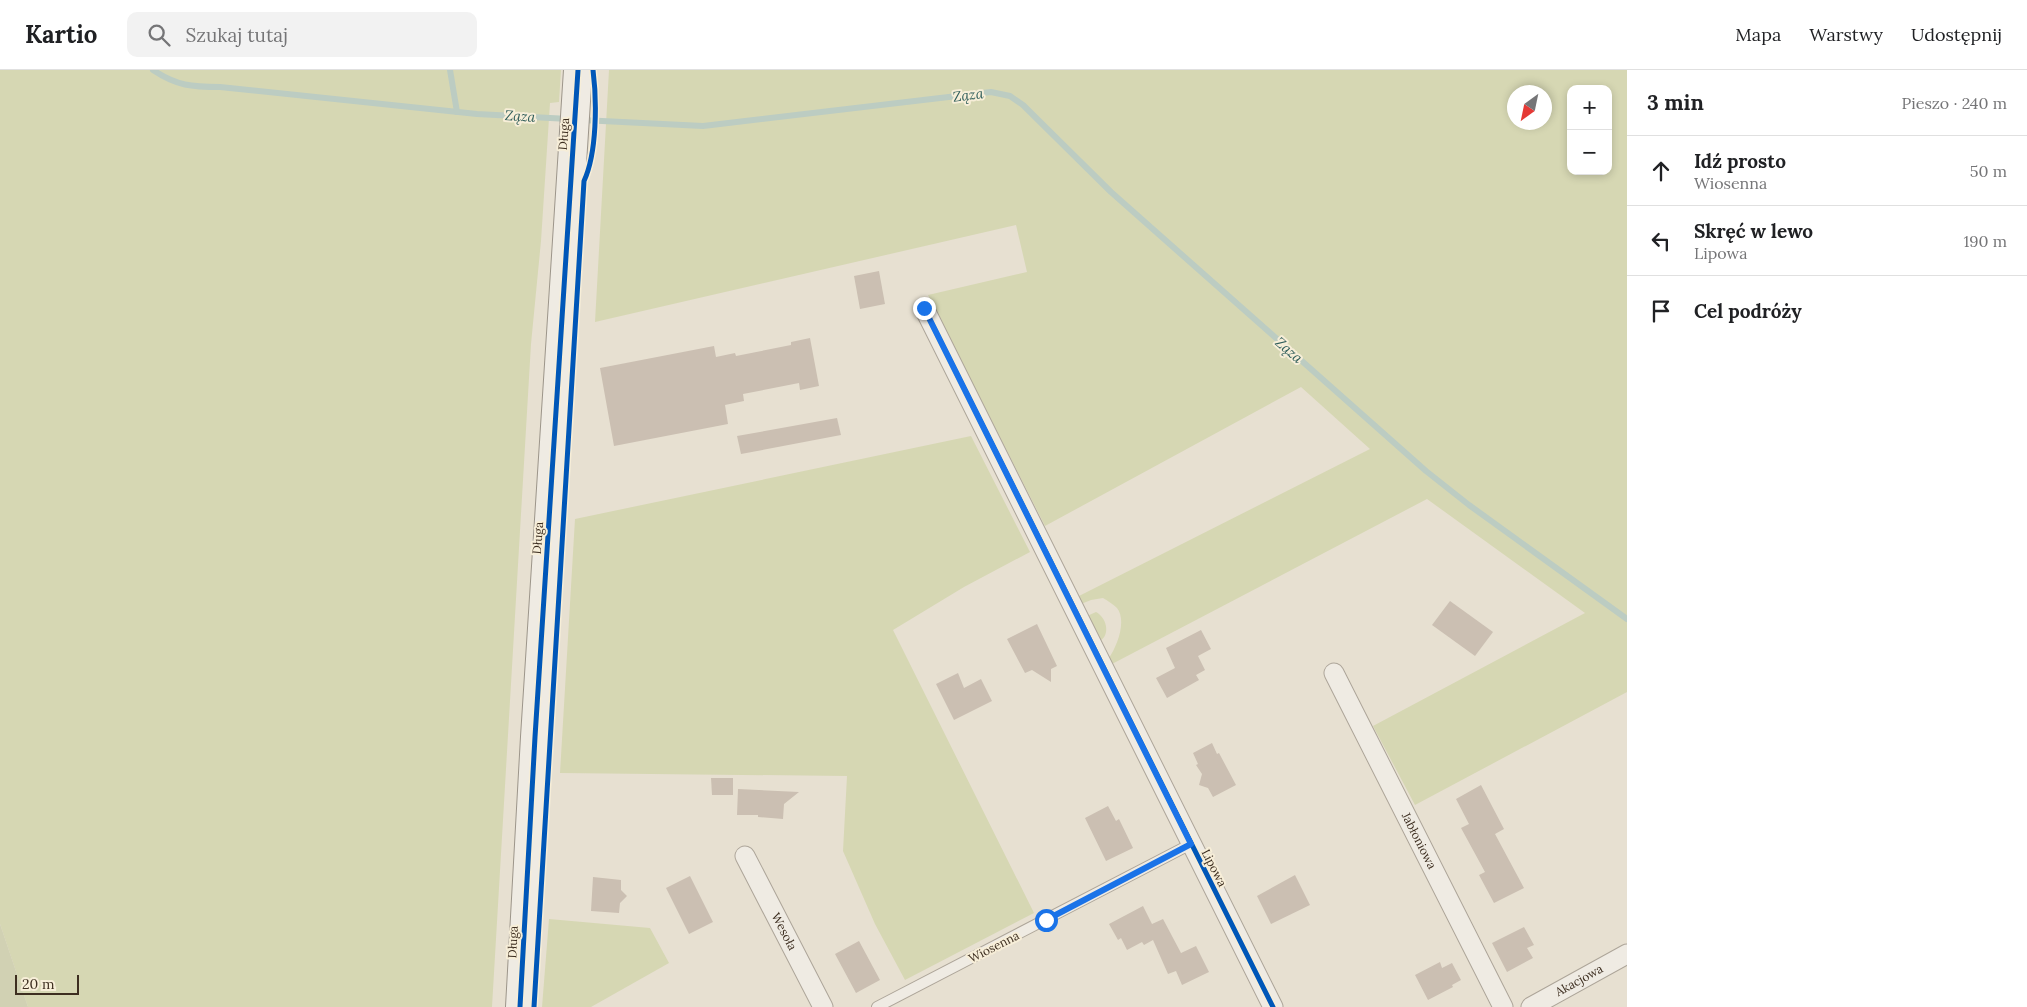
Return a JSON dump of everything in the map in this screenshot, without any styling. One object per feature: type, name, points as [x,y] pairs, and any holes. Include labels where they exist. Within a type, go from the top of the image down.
[{"type":"street","name":"Długa","points":[[520,1007],[534,746],[578,70]]},
{"type":"street","name":"Lipowa","points":[[924,308],[1273,1007]]},
{"type":"street","name":"Jabłoniowa","points":[[1334,673],[1503,1007]]},
{"type":"street","name":"Wesoła","points":[[745,856],[823,1007]]},
{"type":"street","name":"Akacjowa","points":[[1531,1007],[1627,954]]},
{"type":"lane","name":"Wiosenna","points":[[877,1007],[1191,844]]},
{"type":"green space","points":[[0,70],[561,70],[559,102],[550,103],[541,241],[531,344],[492,1007],[28,1007],[0,924]]},
{"type":"green space","points":[[609,70],[1627,70],[1627,692],[1415,805],[1373,726],[1585,613],[1427,499],[1112,664],[1109,658],[1120,633],[1120,613],[1117,608],[1103,598],[1081,604],[1079,596],[1370,449],[1301,387],[1045,526],[928,295],[1027,272],[1016,225],[595,322]]},
{"type":"green space","points":[[971,436],[1030,552],[964,587],[893,630],[1034,913],[905,980],[875,924],[843,851],[847,776],[560,773],[575,519]]},
{"type":"green space","points":[[1096,612],[1105,622],[1106,626],[1105,634],[1100,641],[1087,616]]},
{"type":"green space","points":[[549,919],[650,928],[669,963],[591,1007],[542,1007]]},
{"type":"green space","points":[[0,924],[28,1007],[0,1007]]},
{"type":"building","points":[[879,271],[885,304],[860,309],[854,276]]},
{"type":"building","points":[[810,338],[819,386],[800,390],[799,383],[743,394],[744,401],[725,405],[728,424],[614,446],[600,368],[714,346],[716,357],[735,353],[736,356],[791,345],[791,342]]},
{"type":"building","points":[[837,418],[841,435],[741,454],[737,436]]},
{"type":"building","points":[[1450,601],[1493,632],[1475,656],[1432,625]]},
{"type":"building","points":[[1037,624],[1057,666],[1051,669],[1051,682],[1032,670],[1025,673],[1007,639]]},
{"type":"building","points":[[1201,630],[1211,649],[1198,656],[1205,670],[1196,675],[1199,680],[1167,698],[1156,678],[1175,668],[1166,648]]},
{"type":"building","points":[[958,673],[964,688],[981,679],[992,701],[954,720],[936,684]]},
{"type":"building","points":[[1212,743],[1236,785],[1213,797],[1208,788],[1199,785],[1202,774],[1196,765],[1198,764],[1193,753]]},
{"type":"building","points":[[711,778],[733,778],[733,795],[712,795]]},
{"type":"building","points":[[1481,785],[1504,829],[1495,834],[1524,888],[1494,903],[1479,875],[1485,872],[1461,828],[1469,824],[1456,799]]},
{"type":"building","points":[[738,789],[799,792],[784,804],[783,819],[758,817],[758,815],[737,815]]},
{"type":"building","points":[[1108,806],[1116,821],[1119,819],[1133,848],[1106,861],[1085,818]]},
{"type":"building","points":[[1295,875],[1310,905],[1271,924],[1257,896]]},
{"type":"building","points":[[690,876],[713,922],[689,934],[666,888]]},
{"type":"building","points":[[593,877],[621,880],[621,890],[627,896],[620,903],[619,913],[591,911]]},
{"type":"building","points":[[1143,906],[1152,924],[1163,919],[1181,953],[1196,946],[1209,972],[1182,985],[1176,971],[1168,974],[1153,940],[1144,945],[1142,942],[1127,950],[1121,938],[1118,940],[1109,924]]},
{"type":"building","points":[[1524,927],[1534,945],[1527,948],[1533,958],[1507,972],[1492,943]]},
{"type":"building","points":[[859,941],[880,980],[856,993],[835,954]]},
{"type":"building","points":[[1440,962],[1442,968],[1452,963],[1461,980],[1452,985],[1453,987],[1428,1000],[1415,975]]},
{"type":"waterway","name":"Ząza","points":[[153,70],[177,82],[201,87],[220,87],[477,114],[569,119]]},
{"type":"waterway","points":[[450,70],[457,112]]},
{"type":"waterway","name":"Ząza","points":[[582,120],[703,126],[991,92],[1010,96],[1023,105],[1111,192],[1426,471],[1469,505],[1627,619]]},
{"type":"cycle path","points":[[520,1007],[535,737],[578,70]]},
{"type":"cycle path","points":[[534,1007],[584,181],[594,142],[595,127],[593,70]]},
{"type":"cycle path","points":[[924,308],[1273,1007]]},
{"type":"route","points":[[924,308],[1191,844],[1046,920]]}]
